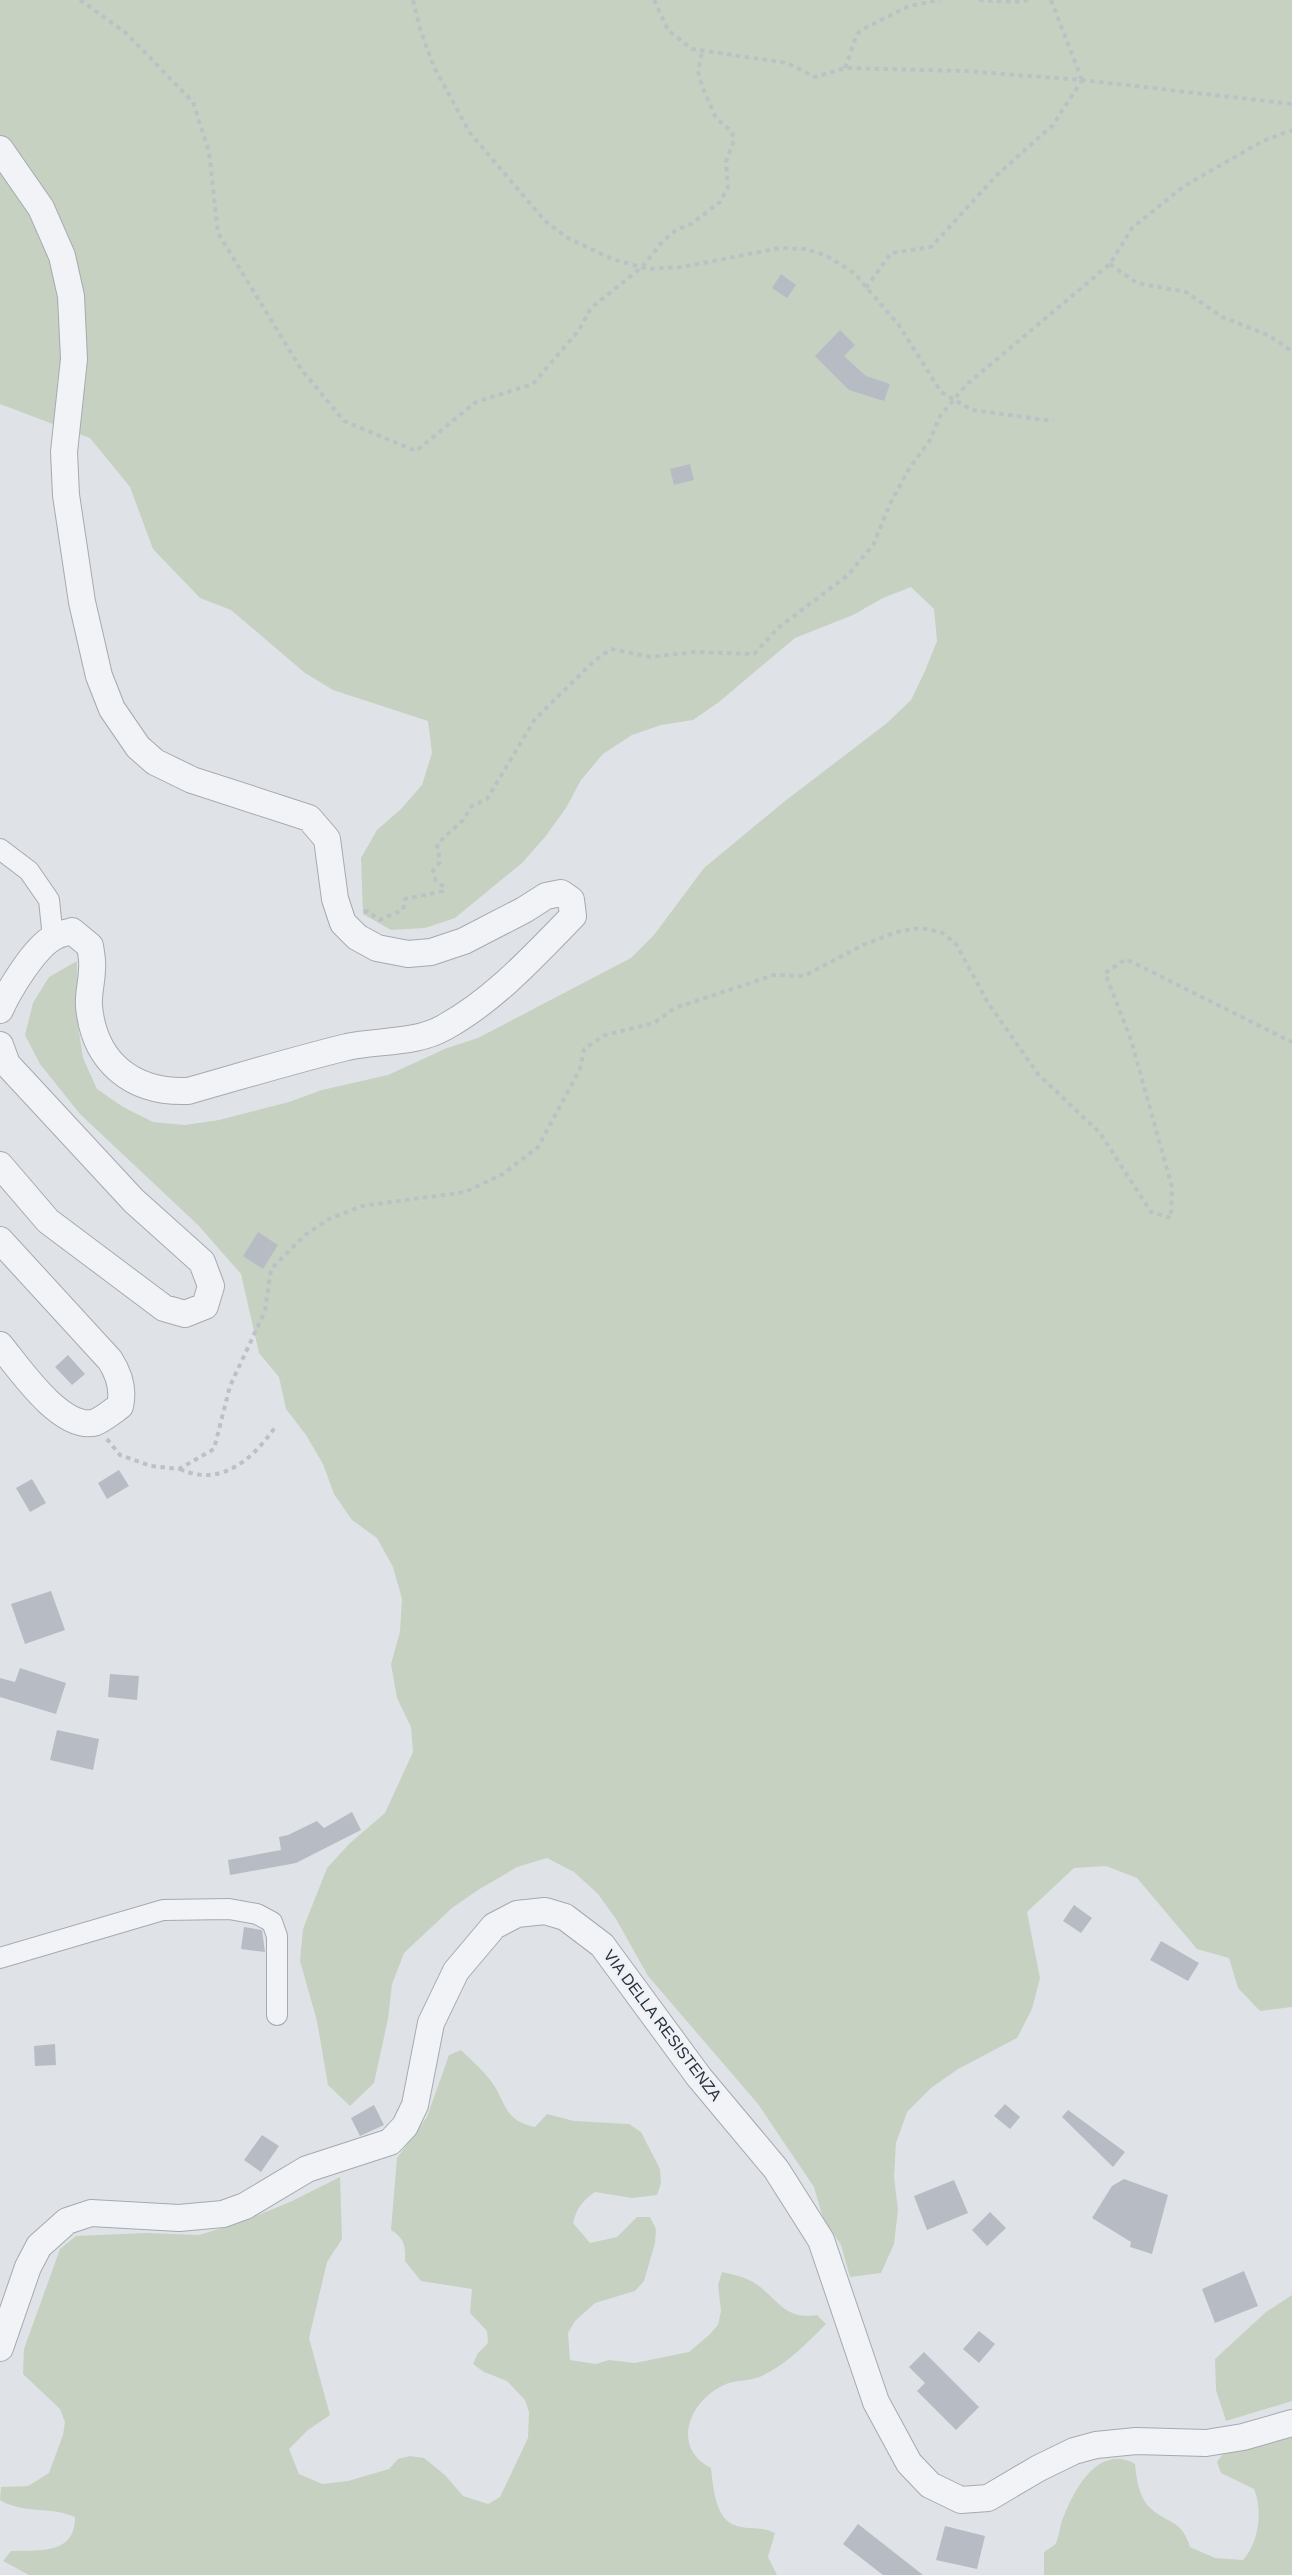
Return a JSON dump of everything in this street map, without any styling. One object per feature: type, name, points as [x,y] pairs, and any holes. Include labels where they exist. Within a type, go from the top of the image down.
[{"type":"street","points":[[0,149],[41,208],[62,256],[71,296],[74,359],[64,452],[66,495],[82,602],[99,676],[112,708],[138,747],[155,762],[192,780],[309,818],[327,839],[335,899],[343,923],[357,937],[377,948],[408,954],[431,952],[464,941],[546,896],[561,893],[571,900],[573,916],[536,954],[477,1008],[443,1029],[412,1038],[349,1047],[188,1091],[168,1092],[135,1082],[116,1068],[96,1043],[89,1004],[93,966],[90,946],[72,931],[53,938],[37,953],[13,986],[0,1010]]},
{"type":"street","points":[[0,849],[29,871],[49,900],[53,938]]},
{"type":"street","points":[[0,1045],[7,1064],[134,1201],[202,1262],[212,1286],[205,1306],[185,1314],[164,1308],[48,1221],[0,1165]]},
{"type":"street","points":[[0,1240],[110,1360],[118,1373],[122,1395],[120,1406],[94,1423],[78,1422],[60,1413],[35,1388],[0,1345]]},
{"type":"street","points":[[0,1958],[163,1910],[229,1909],[257,1914],[272,1922],[277,1936],[277,2015]]},
{"type":"street","name":"VIA DELLA RESISTENZA","points":[[0,2348],[27,2267],[39,2246],[67,2221],[91,2212],[179,2218],[223,2214],[245,2206],[308,2169],[390,2142],[405,2126],[415,2106],[431,2023],[456,1971],[494,1926],[517,1914],[546,1911],[565,1917],[602,1944],[699,2077],[776,2169],[821,2240],[876,2402],[909,2463],[930,2485],[962,2500],[988,2498],[1074,2451],[1096,2445],[1136,2441],[1206,2443],[1243,2438],[1292,2423]]},
{"type":"path","points":[[80,0],[126,33],[193,102],[209,152],[218,233],[301,369],[344,421],[416,451],[476,402],[533,384],[579,330],[591,308],[642,267],[663,241],[676,230],[691,224],[720,202],[728,187],[726,162],[734,140],[732,132],[716,118],[702,86],[698,71],[702,52]]},
{"type":"path","points":[[413,0],[420,30],[434,67],[470,133],[545,221],[566,237],[612,259],[648,269],[682,267],[780,248],[806,249],[827,256],[854,273],[898,324],[941,392],[972,410],[1053,421]]},
{"type":"path","points":[[654,0],[668,30],[692,49],[787,63],[815,77],[845,68],[964,71],[1082,80],[1292,104]]},
{"type":"path","points":[[845,68],[857,34],[909,6],[940,0]]},
{"type":"path","points":[[979,0],[1012,2],[1029,0]]},
{"type":"path","points":[[1051,0],[1082,80]]},
{"type":"path","points":[[866,288],[891,253],[931,247],[997,175],[1053,125],[1082,80]]},
{"type":"path","points":[[357,937],[354,914],[368,910],[379,920],[403,910],[405,899],[443,891],[444,887],[436,881],[433,871],[440,862],[437,844],[464,820],[472,806],[487,800],[535,719],[594,661],[611,649],[651,657],[694,652],[754,654],[778,628],[848,575],[873,545],[909,469],[930,440],[940,416],[966,385],[1110,264],[1132,228],[1184,186],[1263,141],[1292,130]]},
{"type":"path","points":[[1110,264],[1137,283],[1186,292],[1222,317],[1268,335],[1292,351]]},
{"type":"path","points":[[179,1469],[214,1449],[230,1386],[265,1311],[271,1269],[305,1235],[340,1215],[362,1206],[465,1192],[503,1174],[538,1147],[580,1069],[584,1048],[605,1035],[654,1023],[675,1008],[774,975],[804,976],[863,945],[896,932],[920,928],[941,932],[956,944],[988,1003],[1038,1074],[1100,1133],[1151,1212],[1171,1218],[1172,1187],[1131,1040],[1106,973],[1126,959],[1292,1042]]},
{"type":"path","points":[[94,1423],[120,1455],[151,1466],[179,1469],[194,1476],[225,1473],[260,1449],[276,1426]]},
{"type":"green space","points":[[0,0],[1292,0],[1292,2007],[1260,2011],[1238,1988],[1229,1958],[1197,1949],[1137,1878],[1106,1866],[1074,1868],[1027,1912],[1040,1978],[1032,2009],[1017,2038],[958,2069],[931,2088],[907,2112],[896,2143],[894,2177],[898,2210],[894,2244],[881,2273],[850,2277],[841,2245],[823,2218],[814,2187],[758,2104],[648,1976],[616,1919],[598,1894],[574,1872],[547,1858],[517,1867],[478,1890],[452,1908],[404,1953],[392,1984],[388,2019],[374,2083],[350,2106],[328,2085],[317,2021],[300,1961],[303,1929],[327,1868],[350,1843],[385,1813],[413,1752],[411,1727],[397,1698],[391,1664],[400,1632],[402,1599],[393,1567],[377,1538],[352,1520],[334,1494],[323,1464],[306,1435],[286,1409],[279,1377],[259,1353],[241,1274],[198,1225],[80,1114],[40,1064],[25,1035],[33,1003],[49,977],[77,961],[78,1025],[83,1058],[97,1089],[123,1107],[153,1122],[185,1125],[219,1120],[289,1102],[322,1090],[388,1075],[447,1048],[478,1038],[631,958],[654,935],[704,868],[785,801],[887,723],[911,700],[925,671],[937,641],[934,609],[911,587],[883,598],[853,615],[795,638],[719,702],[693,720],[661,725],[632,735],[603,754],[581,780],[566,808],[545,837],[522,863],[455,918],[425,928],[391,930],[363,914],[361,858],[377,830],[401,809],[422,785],[432,753],[428,721],[333,690],[305,673],[231,610],[200,598],[153,549],[130,487],[90,438],[0,404]]},
{"type":"green space","points":[[461,2050],[488,2077],[507,2110],[517,2120],[535,2127],[547,2114],[574,2121],[629,2124],[641,2132],[660,2169],[661,2183],[657,2195],[632,2198],[595,2192],[583,2202],[576,2213],[573,2223],[590,2243],[617,2237],[637,2217],[650,2217],[656,2229],[655,2243],[644,2281],[635,2291],[595,2303],[575,2321],[568,2333],[570,2360],[596,2364],[609,2360],[635,2363],[689,2352],[718,2325],[721,2311],[718,2285],[722,2272],[739,2276],[758,2285],[780,2305],[795,2314],[817,2315],[826,2324],[796,2353],[771,2371],[757,2378],[732,2382],[710,2393],[693,2414],[689,2426],[688,2437],[691,2449],[711,2468],[716,2502],[724,2517],[737,2526],[775,2533],[768,2557],[777,2575],[29,2575],[3,2561],[11,2551],[54,2548],[69,2538],[73,2529],[75,2517],[18,2507],[0,2500],[1,2487],[28,2486],[49,2473],[63,2435],[65,2422],[60,2409],[23,2374],[24,2349],[60,2249],[76,2236],[146,2233],[199,2235],[236,2224],[290,2202],[340,2177],[342,2239],[327,2262],[309,2338],[330,2415],[308,2430],[289,2449],[299,2474],[322,2484],[348,2481],[389,2469],[398,2459],[410,2456],[424,2458],[445,2475],[463,2496],[488,2504],[500,2497],[528,2438],[529,2412],[525,2400],[507,2381],[484,2372],[473,2364],[478,2353],[488,2343],[487,2331],[470,2313],[472,2289],[421,2281],[405,2261],[401,2239],[391,2230],[397,2158],[427,2117],[449,2055]]},
{"type":"green space","points":[[1292,2295],[1292,2401],[1226,2421],[1216,2390],[1215,2359],[1266,2312]]},
{"type":"green space","points":[[1292,2436],[1292,2575],[1044,2575],[1044,2552],[1056,2543],[1062,2521],[1080,2484],[1099,2465],[1110,2460],[1122,2459],[1135,2464],[1145,2502],[1155,2512],[1180,2528],[1190,2547],[1215,2558],[1243,2560],[1256,2535],[1259,2516],[1257,2498],[1254,2489],[1221,2473],[1217,2462],[1224,2452]]},
{"type":"building","points":[[781,274],[796,285],[787,298],[772,288]]},
{"type":"building","points":[[840,330],[855,345],[844,356],[866,376],[890,384],[884,401],[849,390],[815,356]]},
{"type":"building","points":[[690,464],[694,480],[674,485],[670,469]]},
{"type":"building","points":[[258,1232],[278,1245],[263,1269],[243,1256]]},
{"type":"building","points":[[68,1355],[85,1374],[72,1385],[55,1367]]},
{"type":"building","points":[[119,1470],[129,1486],[107,1499],[98,1483]]},
{"type":"building","points":[[32,1479],[46,1503],[30,1512],[16,1488]]},
{"type":"building","points":[[51,1591],[65,1630],[25,1644],[11,1604]]},
{"type":"building","points":[[20,1668],[66,1683],[56,1714],[0,1697],[0,1678],[15,1682]]},
{"type":"building","points":[[110,1674],[139,1676],[137,1700],[108,1697]]},
{"type":"building","points":[[57,1730],[99,1739],[93,1770],[50,1760]]},
{"type":"building","points":[[352,1812],[361,1830],[296,1863],[230,1875],[228,1860],[281,1850],[279,1837],[317,1821],[324,1828]]},
{"type":"building","points":[[1074,1905],[1092,1918],[1081,1933],[1063,1921]]},
{"type":"building","points":[[244,1927],[262,1930],[265,1952],[241,1949]]},
{"type":"building","points":[[1161,1941],[1199,1963],[1188,1981],[1150,1960]]},
{"type":"building","points":[[55,2044],[56,2065],[35,2066],[34,2046]]},
{"type":"building","points":[[1005,2104],[1020,2117],[1010,2129],[994,2116]]},
{"type":"building","points":[[374,2105],[384,2125],[360,2136],[351,2118]]},
{"type":"building","points":[[1068,2110],[1125,2152],[1113,2167],[1062,2117]]},
{"type":"building","points":[[262,2135],[279,2146],[261,2172],[244,2160]]},
{"type":"building","points":[[1124,2179],[1168,2195],[1152,2254],[1130,2247],[1131,2242],[1092,2218],[1112,2186]]},
{"type":"building","points":[[954,2180],[968,2213],[927,2230],[914,2196]]},
{"type":"building","points":[[990,2212],[1006,2228],[987,2246],[972,2230]]},
{"type":"building","points":[[1244,2271],[1258,2306],[1215,2323],[1202,2289]]},
{"type":"building","points":[[979,2331],[995,2344],[979,2363],[963,2349]]},
{"type":"building","points":[[924,2352],[979,2407],[956,2430],[917,2391],[925,2383],[909,2367]]},
{"type":"building","points":[[858,2524],[923,2575],[883,2575],[843,2544]]},
{"type":"building","points":[[945,2526],[985,2536],[977,2569],[936,2560]]}]
